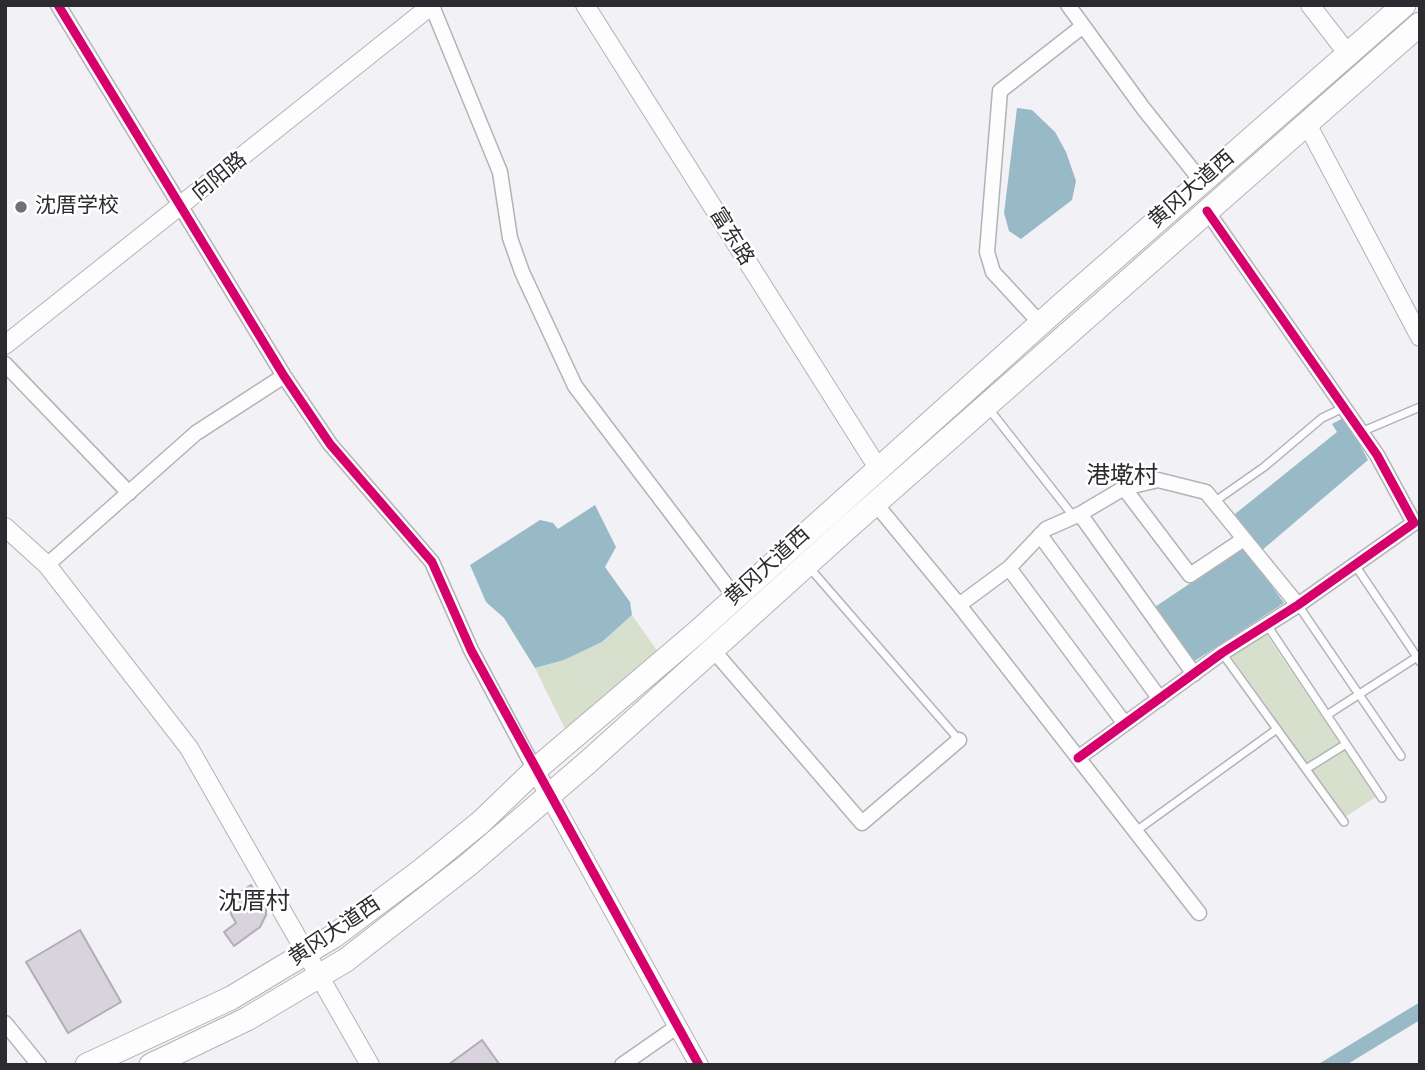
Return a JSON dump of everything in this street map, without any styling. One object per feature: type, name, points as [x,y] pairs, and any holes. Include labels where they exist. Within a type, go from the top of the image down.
[{"type":"main road","name":"黄冈大道西","points":[[88,1065],[231,998],[334,936],[422,870],[481,822],[536,770],[735,597],[1040,323],[1404,5]]},
{"type":"main road","name":"黄冈大道西","points":[[151,1065],[247,1019],[345,960],[468,865],[1420,24]]},
{"type":"street","points":[[58,5],[284,376],[330,444],[432,562],[471,650],[699,1065]]},
{"type":"street","name":"富东路","points":[[585,5],[877,468]]},
{"type":"street","points":[[1068,5],[1202,182]]},
{"type":"street","points":[[1310,5],[1348,54]]},
{"type":"street","points":[[432,6],[500,172],[510,237],[522,272],[575,386],[735,597]]},
{"type":"street","name":"向阳路","points":[[5,345],[182,208],[432,6]]},
{"type":"street","points":[[1040,323],[993,272],[987,252],[1000,91],[1083,26]]},
{"type":"street","points":[[1307,124],[1420,337]]},
{"type":"street","points":[[1078,758],[1222,653],[1298,605],[1414,523],[1361,432],[1207,211]]},
{"type":"street","points":[[5,364],[129,493]]},
{"type":"street","points":[[47,565],[196,433],[284,376]]},
{"type":"street","points":[[959,605],[1009,568],[1046,529],[1077,516],[1124,488],[1165,481],[1206,492],[1298,605]]},
{"type":"street","points":[[1124,488],[1190,575],[1244,539]]},
{"type":"street","points":[[875,503],[959,605],[1199,913]]},
{"type":"street","points":[[1077,516],[1194,674]]},
{"type":"street","points":[[5,527],[47,565],[188,748],[370,1065]]},
{"type":"street","points":[[1040,535],[1160,699]]},
{"type":"street","points":[[1009,568],[1125,724]]},
{"type":"street","points":[[713,650],[862,823],[959,740]]},
{"type":"street","points":[[5,1023],[39,1065]]},
{"type":"street","points":[[622,1065],[678,1026]]},
{"type":"lane","points":[[987,405],[1077,516]]},
{"type":"lane","points":[[1214,502],[1264,467],[1322,418],[1344,407]]},
{"type":"lane","points":[[1361,432],[1420,407]]},
{"type":"lane","points":[[807,565],[959,740]]},
{"type":"lane","points":[[1327,715],[1418,659],[1355,565]]},
{"type":"lane","points":[[1298,605],[1401,756]]},
{"type":"lane","points":[[1267,624],[1382,799]]},
{"type":"lane","points":[[1222,653],[1344,822]]},
{"type":"lane","points":[[1136,831],[1276,729]]},
{"type":"lane","points":[[1306,769],[1346,744]]},
{"type":"path","points":[[540,672],[584,656],[618,635],[633,620]]},
{"type":"path","points":[[584,656],[593,667],[594,676]]},
{"type":"path","points":[[601,675],[602,670],[619,657]]},
{"type":"path","points":[[593,667],[599,666],[602,670]]},
{"type":"path","points":[[577,688],[594,676],[601,675]]},
{"type":"path","points":[[601,675],[614,690]]},
{"type":"green space","points":[[632,615],[658,652],[571,728],[565,729],[535,668],[564,660],[602,642]]},
{"type":"green space","points":[[1266,634],[1376,797],[1345,817],[1231,656]]},
{"type":"water","points":[[1017,108],[1032,110],[1055,132],[1066,152],[1076,181],[1072,200],[1021,239],[1009,231],[1004,213]]},
{"type":"water","points":[[1345,417],[1368,460],[1261,551],[1235,514],[1337,432],[1332,424]]},
{"type":"water","points":[[595,505],[616,547],[605,567],[630,602],[632,615],[602,642],[564,660],[535,668],[504,618],[486,602],[470,565],[540,520],[553,523],[558,529]]},
{"type":"water","points":[[1244,547],[1284,603],[1190,664],[1152,609]]},
{"type":"water","points":[[1420,1002],[1420,1020],[1346,1065],[1317,1065]]},
{"type":"building","points":[[251,885],[266,909],[266,915],[260,927],[234,946],[224,932],[236,923],[231,908],[240,892]]},
{"type":"building","points":[[80,930],[121,1002],[68,1033],[26,962]]},
{"type":"building","points":[[482,1040],[500,1065],[448,1065]]},
{"type":"cycle path","points":[[58,5],[284,376],[330,444],[432,562],[471,650],[699,1065]]},
{"type":"cycle path","points":[[1078,758],[1222,653],[1298,605],[1414,523],[1377,455],[1207,211]]},
{"type":"place","name":"沈厝学校","points":[[21,207]]},
{"type":"district","name":"港墘村","points":[[1122,477]]},
{"type":"district","name":"沈厝村","points":[[254,903]]}]
